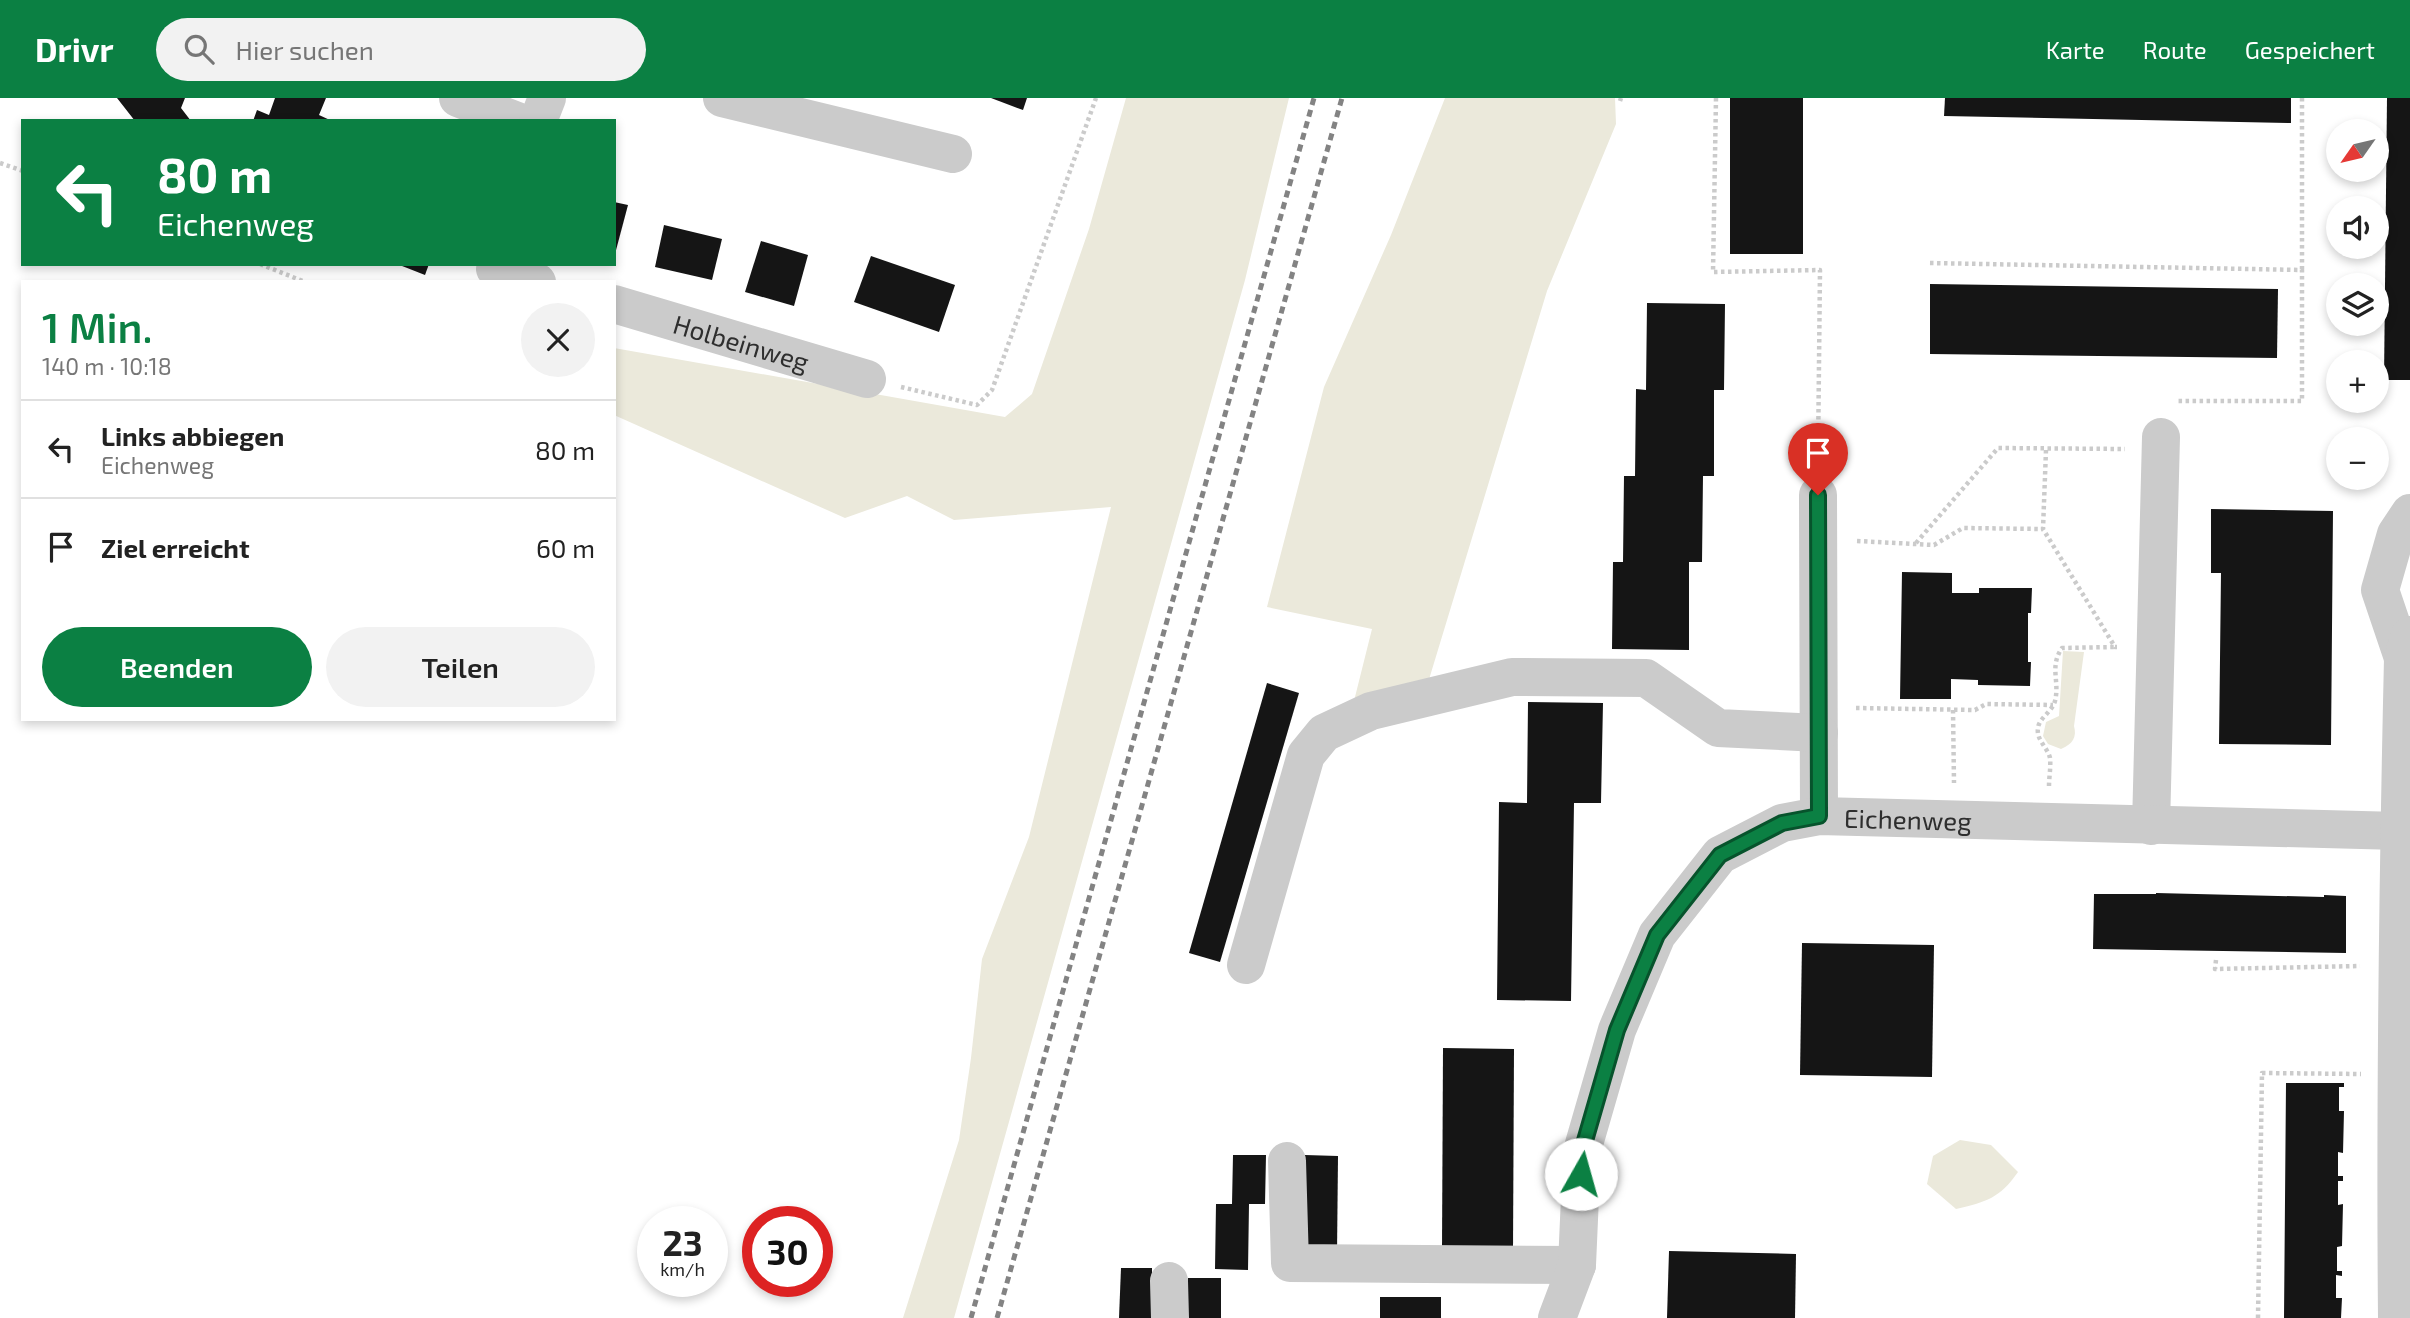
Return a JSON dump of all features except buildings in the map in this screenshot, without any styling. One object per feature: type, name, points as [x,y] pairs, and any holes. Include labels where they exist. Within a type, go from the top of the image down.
[{"type":"street","points":[[458,98],[512,119]]},
{"type":"street","points":[[539,119],[547,98]]},
{"type":"street","points":[[722,98],[953,154]]},
{"type":"street","points":[[494,272],[528,280]]},
{"type":"street","name":"Holbeinweg","points":[[616,305],[867,379]]},
{"type":"street","points":[[2151,826],[2161,443]]},
{"type":"street","name":"Eichenweg","points":[[1818,495],[1819,816],[2399,831]]},
{"type":"street","points":[[2397,1318],[2403,1177],[2397,1075],[2399,831],[2407,647],[2380,590],[2396,534],[2410,513]]},
{"type":"street","points":[[1247,965],[1306,755],[1324,733],[1371,711],[1512,677],[1646,678],[1718,728],[1819,720]]},
{"type":"street","points":[[1557,1318],[1577,1265],[1582,1151],[1617,1030],[1657,935],[1720,855],[1782,823],[1819,816]]},
{"type":"street","points":[[1287,1161],[1290,1263],[1577,1265]]},
{"type":"path","points":[[867,379],[977,405],[992,390],[1096,98]]},
{"type":"path","points":[[1716,98],[1713,272],[1820,270],[1818,495]]},
{"type":"path","points":[[1916,543],[1998,448],[2046,450],[2161,443],[2164,401],[2302,401],[2302,98]]},
{"type":"path","points":[[0,163],[21,171]]},
{"type":"path","points":[[1930,263],[2302,270]]},
{"type":"path","points":[[265,266],[300,280]]},
{"type":"path","points":[[2046,450],[2043,529],[2115,647]]},
{"type":"path","points":[[1819,540],[1934,545],[1963,528],[2043,529]]},
{"type":"path","points":[[2048,823],[2050,756],[2037,730],[2055,700],[2054,659],[2062,648],[2157,647]]},
{"type":"path","points":[[1819,720],[1975,710],[1986,704],[2053,705]]},
{"type":"path","points":[[1954,710],[1955,820]]},
{"type":"path","points":[[2216,960],[2216,969],[2398,966]]},
{"type":"path","points":[[2258,1318],[2262,1073],[2397,1075]]},
{"type":"shaded area","points":[[1126,98],[1289,98],[1245,280],[954,1318],[903,1318],[959,1140],[982,959],[1029,837],[1111,507],[954,520],[907,496],[845,518],[616,416],[616,348],[1005,417],[1032,394],[1089,229]]},
{"type":"shaded area","points":[[1445,98],[1615,98],[1616,124],[1547,291],[1427,686],[1353,705],[1372,629],[1267,607],[1324,387],[1391,235]]},
{"type":"shaded area","points":[[2063,651],[2084,652],[2075,734],[2069,745],[2061,749],[2048,744],[2043,736],[2046,722],[2059,716]]},
{"type":"shaded area","points":[[1960,1140],[1991,1145],[2018,1172],[2005,1188],[1992,1198],[1956,1209],[1927,1184],[1933,1156]]},
{"type":"railway","points":[[971,1318],[1314,98]]},
{"type":"railway","points":[[997,1318],[1342,98]]},
{"type":"route","points":[[1581,1174],[1582,1151],[1617,1030],[1657,935],[1720,855],[1782,823],[1819,816],[1818,495]]}]
